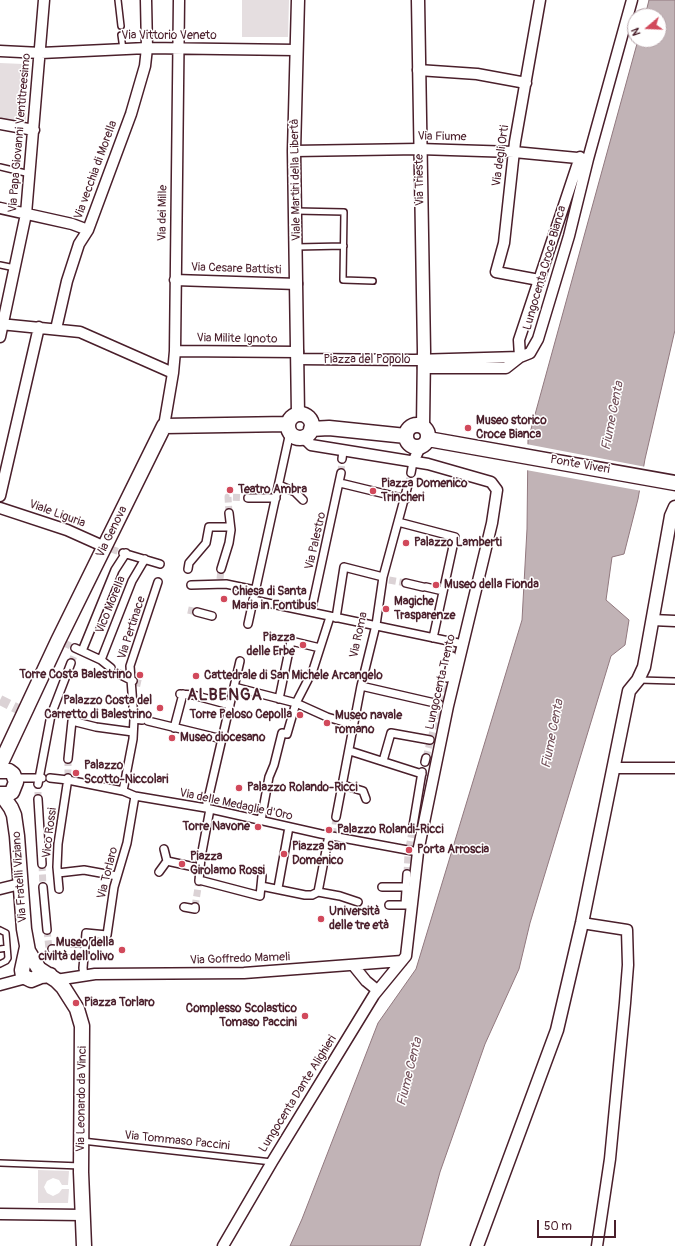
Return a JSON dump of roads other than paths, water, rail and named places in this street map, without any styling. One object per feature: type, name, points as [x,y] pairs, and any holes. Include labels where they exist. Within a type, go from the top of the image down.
[{"type":"main road","points":[[307,433],[309,419],[298,414],[291,417],[289,428],[296,437],[329,428],[418,439]]},
{"type":"main road","points":[[164,426],[289,428]]},
{"type":"main road","name":"Via Genova","points":[[5,794],[16,785],[6,771],[8,751],[21,710],[61,642],[108,548],[164,426]]},
{"type":"main road","name":"Ponte Viveri","points":[[418,439],[495,450],[670,482]]},
{"type":"main road","name":"Via Fratelli Viziano","points":[[5,794],[12,808],[17,836],[20,884],[27,947],[36,972]]},
{"type":"main road","name":"Via Leonardo da Vinci","points":[[36,972],[71,998],[82,1026],[82,1242]]},
{"type":"street","name":"Via Papa Giovanni Ventitreesimo","points":[[0,337],[1,325],[26,214],[31,174],[44,0]]},
{"type":"street","name":"Via vecchia di Morella","points":[[56,329],[67,281],[79,244],[88,230],[131,114],[145,66],[147,48],[146,0]]},
{"type":"street","name":"Via dei Mille","points":[[164,426],[173,373],[175,351],[179,0]]},
{"type":"street","name":"Viale Martiri della Libertà","points":[[298,0],[294,151],[298,356]]},
{"type":"street","name":"Via Trieste","points":[[418,0],[423,364]]},
{"type":"street","name":"Via degli Orti","points":[[539,280],[496,272],[504,243],[514,152],[540,0]]},
{"type":"street","name":"Lungocenta Croce Bianca","points":[[584,158],[569,236],[538,338],[530,353],[520,357],[519,340],[539,280],[584,158],[632,0]]},
{"type":"street","name":"Via Vittorio Veneto","points":[[0,51],[41,53],[147,48],[296,50]]},
{"type":"street","points":[[418,70],[477,74],[526,83]]},
{"type":"street","points":[[0,124],[34,130]]},
{"type":"street","name":"Via Fiume","points":[[294,151],[419,149],[514,152],[584,158]]},
{"type":"street","points":[[0,208],[72,224],[88,230]]},
{"type":"street","name":"Via Cesare Battisti","points":[[175,280],[297,284]]},
{"type":"street","points":[[1,325],[39,327],[80,332],[173,373]]},
{"type":"street","points":[[0,496],[39,327]]},
{"type":"street","name":"Via Milite Ignoto","points":[[175,351],[298,356]]},
{"type":"street","points":[[298,356],[298,414]]},
{"type":"street","name":"Piazza del Popolo","points":[[298,356],[423,364],[418,439]]},
{"type":"street","points":[[423,364],[520,357]]},
{"type":"street","points":[[248,624],[279,485],[289,428]]},
{"type":"street","name":"Lungocenta Trento","points":[[307,433],[311,445],[343,455],[428,464],[491,482],[497,490],[492,523],[458,644],[448,706],[411,851],[408,942],[406,956],[402,961]]},
{"type":"street","points":[[411,473],[418,439]]},
{"type":"street","points":[[341,473],[340,483],[406,499],[408,485]]},
{"type":"street","name":"Via Palestro","points":[[311,612],[340,483]]},
{"type":"street","points":[[279,485],[295,492],[303,500]]},
{"type":"street","points":[[248,498],[276,498]]},
{"type":"street","name":"Via Roma","points":[[336,817],[350,751],[361,686],[376,625],[398,522],[406,499]]},
{"type":"street","points":[[478,1246],[558,1030],[582,923],[629,692],[638,680],[644,666],[672,516],[675,507]]},
{"type":"street","name":"Viale Liguria","points":[[1,511],[67,530],[108,548]]},
{"type":"street","points":[[221,569],[229,543],[229,513]]},
{"type":"street","points":[[398,522],[455,537],[433,638]]},
{"type":"street","points":[[188,570],[189,563],[206,543],[209,526],[230,527]]},
{"type":"street","points":[[110,668],[101,660],[77,650],[115,570],[124,553],[160,564]]},
{"type":"street","name":"Vico Morella","points":[[101,660],[132,581],[145,559]]},
{"type":"street","points":[[261,820],[269,777],[274,765],[282,732],[287,734],[296,703],[313,670],[320,648],[333,617],[344,567],[385,578]]},
{"type":"street","name":"Via Pertinace","points":[[123,791],[134,719],[133,681],[130,666],[158,582]]},
{"type":"street","points":[[191,585],[219,582],[255,590]]},
{"type":"street","points":[[406,583],[443,591]]},
{"type":"street","points":[[253,600],[376,625],[458,644]]},
{"type":"street","points":[[197,612],[212,616]]},
{"type":"street","points":[[652,620],[675,621]]},
{"type":"street","points":[[279,699],[289,645],[320,648]]},
{"type":"street","points":[[446,678],[452,656]]},
{"type":"street","points":[[240,662],[222,739],[208,809],[199,868],[199,881],[260,896],[262,876]]},
{"type":"street","points":[[6,771],[40,780],[51,716],[71,663]]},
{"type":"street","points":[[120,674],[133,681]]},
{"type":"street","points":[[361,686],[439,704]]},
{"type":"street","points":[[234,687],[296,703],[326,717],[354,725]]},
{"type":"street","points":[[174,728],[181,694],[193,695],[230,705]]},
{"type":"street","points":[[134,719],[222,739]]},
{"type":"street","points":[[68,759],[72,721],[133,732]]},
{"type":"street","points":[[383,761],[391,733],[430,740]]},
{"type":"street","points":[[350,751],[422,773],[413,826]]},
{"type":"street","points":[[614,768],[675,768]]},
{"type":"street","name":"Via delle Medaglie d'Oro","points":[[50,778],[68,779],[123,791],[135,796],[208,809],[289,827],[411,851]]},
{"type":"street","name":"Vico Rossi","points":[[59,889],[58,844],[68,779]]},
{"type":"street","points":[[343,785],[363,791],[366,799]]},
{"type":"street","name":"Via Torlaro","points":[[84,956],[84,930],[107,935],[117,876],[127,843],[135,796]]},
{"type":"street","points":[[38,799],[42,864]]},
{"type":"street","points":[[278,888],[289,827]]},
{"type":"street","points":[[318,892],[329,835]]},
{"type":"street","points":[[164,850],[168,861]]},
{"type":"street","points":[[168,861],[199,868]]},
{"type":"street","points":[[159,872],[168,861]]},
{"type":"street","points":[[58,873],[84,870],[117,876]]},
{"type":"street","points":[[389,905],[407,905],[407,874]]},
{"type":"street","points":[[0,889],[20,884]]},
{"type":"street","points":[[261,886],[278,888],[305,895],[312,895],[318,892],[340,896],[358,902]]},
{"type":"street","points":[[43,887],[44,925]]},
{"type":"street","points":[[382,887],[406,887]]},
{"type":"street","points":[[184,907],[195,909],[195,907]]},
{"type":"street","points":[[582,923],[627,930],[628,965],[625,1003],[610,1159],[597,1246]]},
{"type":"street","points":[[5,984],[36,972],[81,976],[84,956],[52,949]]},
{"type":"street","name":"Via Goffredo Mameli","points":[[81,976],[95,974],[244,973],[402,961]]},
{"type":"street","name":"Lungocenta Dante Alighieri","points":[[223,1246],[272,1162],[378,990],[402,961]]},
{"type":"street","points":[[353,965],[366,981],[378,990]]},
{"type":"street","points":[[0,1214],[83,1215]]},
{"type":"lane","points":[[118,0],[121,26]]},
{"type":"lane","points":[[121,35],[123,49]]},
{"type":"lane","points":[[0,167],[31,174]]},
{"type":"lane","points":[[296,211],[344,212],[343,280],[373,281]]},
{"type":"lane","points":[[296,247],[344,246]]},
{"type":"lane","points":[[0,265],[15,268]]},
{"type":"lane","points":[[638,680],[675,681]]},
{"type":"lane","points":[[0,964],[8,958],[2,931]]},
{"type":"lane","points":[[0,950],[7,948]]},
{"type":"lane","name":"Via Tommaso Paccini","points":[[81,1141],[272,1162]]},
{"type":"lane","points":[[0,1162],[81,1166]]},
{"type":"water","name":"Fiume Centa","points":[[649,0],[675,0],[675,330],[645,459],[638,499],[624,554],[612,557],[606,600],[629,620],[625,645],[611,656],[530,923],[519,969],[485,1044],[440,1172],[420,1246],[290,1246],[302,1219],[378,1023],[416,969],[522,620],[527,529],[528,440],[636,48],[667,48],[667,8],[647,8]]},
{"type":"tunnel","points":[[341,473],[342,459]]},
{"type":"tunnel","points":[[408,485],[411,473]]},
{"type":"tunnel","points":[[229,513],[228,497],[248,498]]},
{"type":"tunnel","points":[[111,549],[123,553]]},
{"type":"tunnel","points":[[220,579],[221,569]]},
{"type":"tunnel","points":[[389,580],[406,583]]},
{"type":"tunnel","points":[[188,610],[197,612]]},
{"type":"tunnel","points":[[64,643],[75,648]]},
{"type":"tunnel","points":[[452,656],[455,645]]},
{"type":"tunnel","points":[[71,663],[76,651]]},
{"type":"tunnel","points":[[440,702],[447,678]]},
{"type":"tunnel","points":[[134,682],[143,684]]},
{"type":"tunnel","points":[[0,700],[18,709]]},
{"type":"tunnel","points":[[431,739],[439,707]]},
{"type":"tunnel","points":[[426,758],[430,742]]},
{"type":"tunnel","points":[[68,759],[68,778]]},
{"type":"tunnel","points":[[38,784],[38,799]]},
{"type":"tunnel","points":[[334,835],[336,817]]},
{"type":"tunnel","points":[[409,848],[413,826]]},
{"type":"tunnel","points":[[407,874],[408,854]]},
{"type":"tunnel","points":[[42,864],[43,887]]},
{"type":"tunnel","points":[[195,907],[199,881]]},
{"type":"tunnel","points":[[47,930],[49,949],[52,949]]},
{"type":"place","name":"Museo storico Croce Bianca","points":[[468,428]]},
{"type":"place","name":"Teatro Ambra","points":[[230,490]]},
{"type":"place","name":"Piazza Domenico Trincheri","points":[[373,491]]},
{"type":"place","name":"Palazzo Lamberti","points":[[406,543]]},
{"type":"place","name":"Museo della Fionda","points":[[436,585]]},
{"type":"place","name":"Chiesa di Santa Maria in Fontibus","points":[[224,599]]},
{"type":"place","name":"Magiche Trasparenze","points":[[386,609]]},
{"type":"place","name":"Piazza delle Erbe","points":[[303,645]]},
{"type":"place","name":"Torre Costa Balestrino","points":[[140,675]]},
{"type":"place","name":"Cattedrale di San Michele Arcangelo","points":[[196,676]]},
{"type":"place","name":"Palazzo Costa del Carretto di Balestrino","points":[[160,708]]},
{"type":"place","name":"Torre Peloso Cepolla","points":[[300,715]]},
{"type":"place","name":"Museo navale romano","points":[[327,723]]},
{"type":"place","name":"Museo diocesano","points":[[172,738]]},
{"type":"place","name":"Palazzo Scotto-Niccolari","points":[[76,773]]},
{"type":"place","name":"Palazzo Rolando-Ricci","points":[[239,788]]},
{"type":"place","name":"Torre Navone","points":[[258,827]]},
{"type":"place","name":"Palazzo Rolandi-Ricci","points":[[329,830]]},
{"type":"place","name":"Porta Arroscia","points":[[409,850]]},
{"type":"place","name":"Piazza San Domenico","points":[[284,854]]},
{"type":"place","name":"Piazza Girolamo Rossi","points":[[182,864]]},
{"type":"place","name":"Università delle tre età","points":[[321,919]]},
{"type":"place","name":"Museo della civiltà dell'olivo","points":[[122,950]]},
{"type":"place","name":"Piazza Torlaro","points":[[76,1003]]},
{"type":"place","name":"Complesso Scolastico Tomaso Paccini","points":[[305,1016]]},
{"type":"district","name":"ALBENGA","points":[[225,696]]}]
